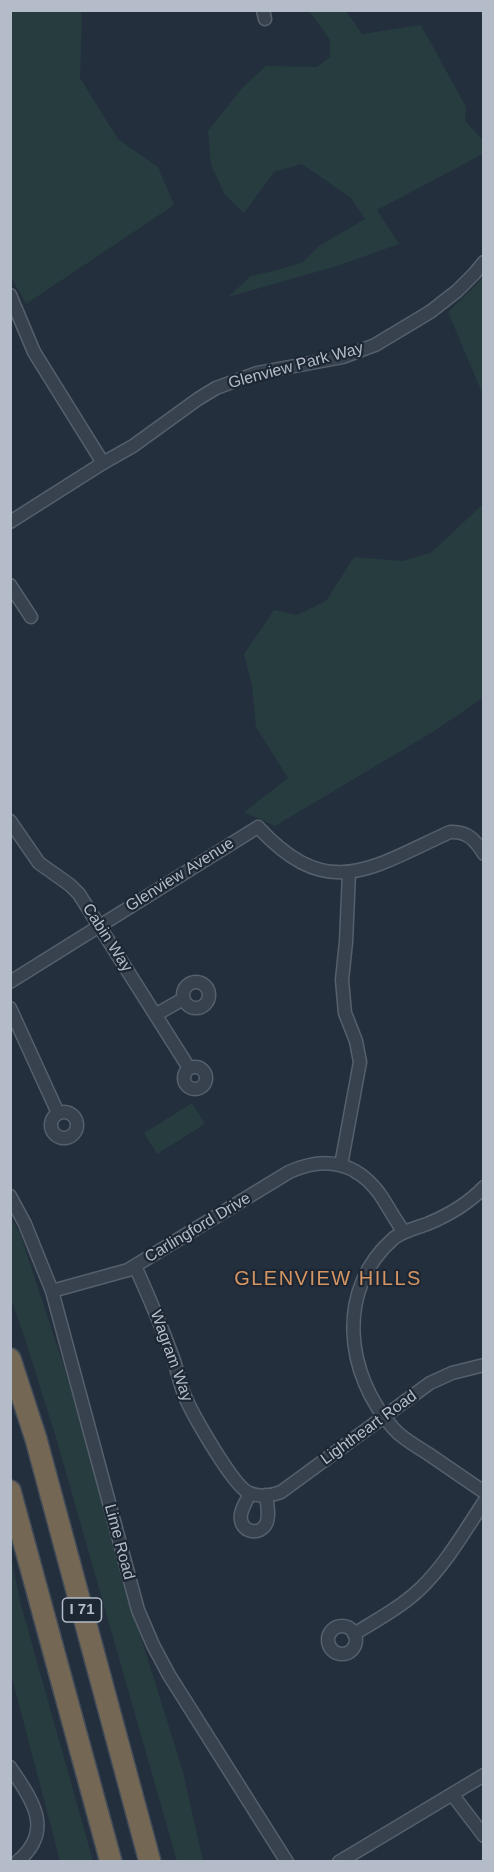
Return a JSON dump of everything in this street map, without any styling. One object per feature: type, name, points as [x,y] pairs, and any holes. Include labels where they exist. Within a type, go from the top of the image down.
[{"type":"highway","name":"I 71","points":[[10,1359],[36,1438],[150,1862]]},
{"type":"highway","name":"I 71","points":[[10,1491],[111,1862]]},
{"type":"street","name":"Glenview Park Way","points":[[10,522],[133,446],[216,388],[257,373],[344,357],[375,345],[430,312],[457,291],[483,262]]},
{"type":"street","points":[[10,295],[34,352],[103,463]]},
{"type":"street","points":[[10,585],[31,617]]},
{"type":"street","name":"Cabin Way","points":[[10,821],[33,857],[79,894],[157,1014],[189,1068]]},
{"type":"street","name":"Glenview Avenue","points":[[10,982],[258,826],[286,854],[304,864],[334,873],[349,872]]},
{"type":"street","points":[[404,1233],[371,1183],[358,1172],[341,1165],[360,1062],[357,1041],[345,1013],[342,980],[349,872],[361,871],[389,860],[450,832],[458,832],[474,839],[483,854]]},
{"type":"street","points":[[157,1014],[183,999]]},
{"type":"street","points":[[10,1008],[58,1113]]},
{"type":"street","name":"Carlingford Drive","points":[[52,1291],[128,1270],[289,1172],[317,1163],[330,1162],[341,1165]]},
{"type":"street","points":[[483,1187],[464,1205],[450,1214],[397,1236],[383,1249],[366,1272],[358,1295],[354,1317],[356,1359],[361,1377],[384,1417],[404,1438],[483,1492]]},
{"type":"street","name":"Lime Road","points":[[10,1196],[25,1224],[52,1291],[138,1610],[169,1675],[286,1862]]},
{"type":"street","name":"Wagram Way","points":[[135,1266],[159,1320],[184,1395],[195,1417],[233,1477],[243,1489],[258,1494]]},
{"type":"street","name":"Lightheart Road","points":[[258,1494],[281,1492],[440,1377],[483,1365]]},
{"type":"street","points":[[354,1634],[420,1590],[444,1561],[483,1502]]},
{"type":"street","points":[[10,1767],[33,1802],[38,1821],[34,1841],[17,1862]]},
{"type":"street","points":[[339,1862],[483,1775]]},
{"type":"street","points":[[452,1794],[483,1836]]},
{"type":"green space","points":[[10,11],[80,11],[82,15],[80,78],[118,139],[158,167],[174,205],[26,304],[11,277]]},
{"type":"green space","points":[[309,11],[346,11],[362,34],[421,25],[466,107],[465,121],[483,140],[483,154],[377,210],[399,244],[337,266],[228,297],[251,276],[303,262],[319,246],[365,219],[351,198],[302,164],[274,172],[244,213],[225,195],[211,165],[208,131],[242,88],[266,66],[317,67],[330,57],[330,40]]},
{"type":"green space","points":[[483,278],[483,395],[448,312]]},
{"type":"green space","points":[[483,504],[483,698],[431,733],[275,826],[244,812],[288,778],[256,727],[252,686],[244,654],[274,610],[297,615],[326,601],[354,557],[403,561],[432,552]]},
{"type":"green space","points":[[192,1103],[205,1124],[157,1154],[144,1133]]},
{"type":"green space","points":[[11,1218],[20,1233],[68,1379],[134,1615],[183,1772],[203,1861],[177,1861],[57,1441],[11,1299]]},
{"type":"green space","points":[[11,1558],[21,1605],[93,1861],[60,1861],[11,1674]]},
{"type":"district","name":"GLENVIEW HILLS","points":[[328,1279]]}]
